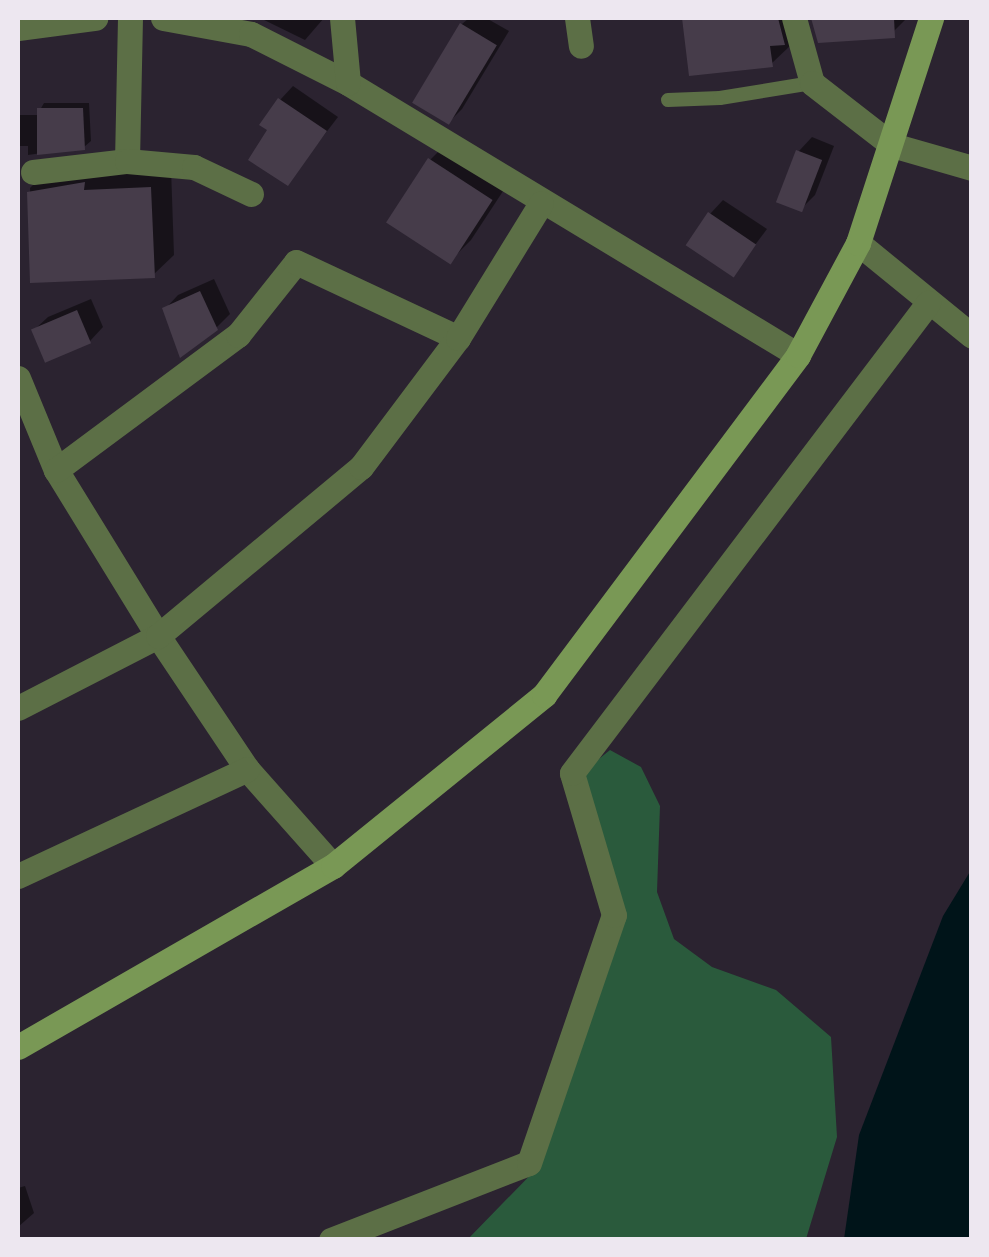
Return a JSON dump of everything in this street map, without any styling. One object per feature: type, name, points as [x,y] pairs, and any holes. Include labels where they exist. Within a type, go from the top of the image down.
[{"type":"main road","points":[[18,1047],[333,866],[544,695],[798,355],[858,242],[931,18]]},
{"type":"street","points":[[18,28],[96,18]]},
{"type":"street","points":[[127,162],[130,18]]},
{"type":"street","points":[[177,18],[251,34],[348,83],[798,355]]},
{"type":"street","points":[[342,18],[348,83]]},
{"type":"street","points":[[577,18],[581,46]]},
{"type":"street","points":[[794,18],[812,83],[892,145],[972,168]]},
{"type":"street","points":[[34,172],[127,162],[194,167],[251,194]]},
{"type":"street","points":[[19,704],[158,636],[362,467],[458,338],[541,203]]},
{"type":"street","points":[[858,242],[972,336]]},
{"type":"street","points":[[56,470],[238,335],[296,262],[458,338]]},
{"type":"street","points":[[331,1240],[529,1163],[614,915],[572,772],[928,303]]},
{"type":"street","points":[[18,378],[56,470],[158,636],[247,769],[333,866]]},
{"type":"street","points":[[18,876],[247,769]]},
{"type":"lane","points":[[668,100],[720,98],[812,83]]},
{"type":"green space","points":[[610,750],[641,767],[660,806],[657,892],[674,939],[712,967],[776,990],[831,1037],[837,1137],[806,1239],[467,1240],[542,1163],[623,917],[579,775]]},
{"type":"shaded area","points":[[971,870],[971,1239],[844,1239],[859,1135],[943,916]]},
{"type":"building","points":[[682,18],[778,18],[785,45],[770,46],[773,67],[689,76]]},
{"type":"building","points":[[811,18],[894,18],[895,38],[818,43]]},
{"type":"building","points":[[460,23],[497,45],[449,125],[412,103]]},
{"type":"building","points":[[278,98],[327,131],[288,186],[248,160],[267,130],[259,125]]},
{"type":"building","points":[[37,108],[83,108],[85,150],[37,155]]},
{"type":"building","points":[[796,150],[822,160],[802,212],[776,202]]},
{"type":"building","points":[[428,158],[493,200],[451,265],[386,223]]},
{"type":"building","points":[[85,182],[84,190],[151,187],[155,278],[30,283],[27,192]]},
{"type":"building","points":[[708,212],[756,244],[734,278],[686,245]]},
{"type":"building","points":[[200,291],[218,330],[180,358],[162,308]]},
{"type":"building","points":[[77,310],[91,343],[45,363],[31,330]]}]
